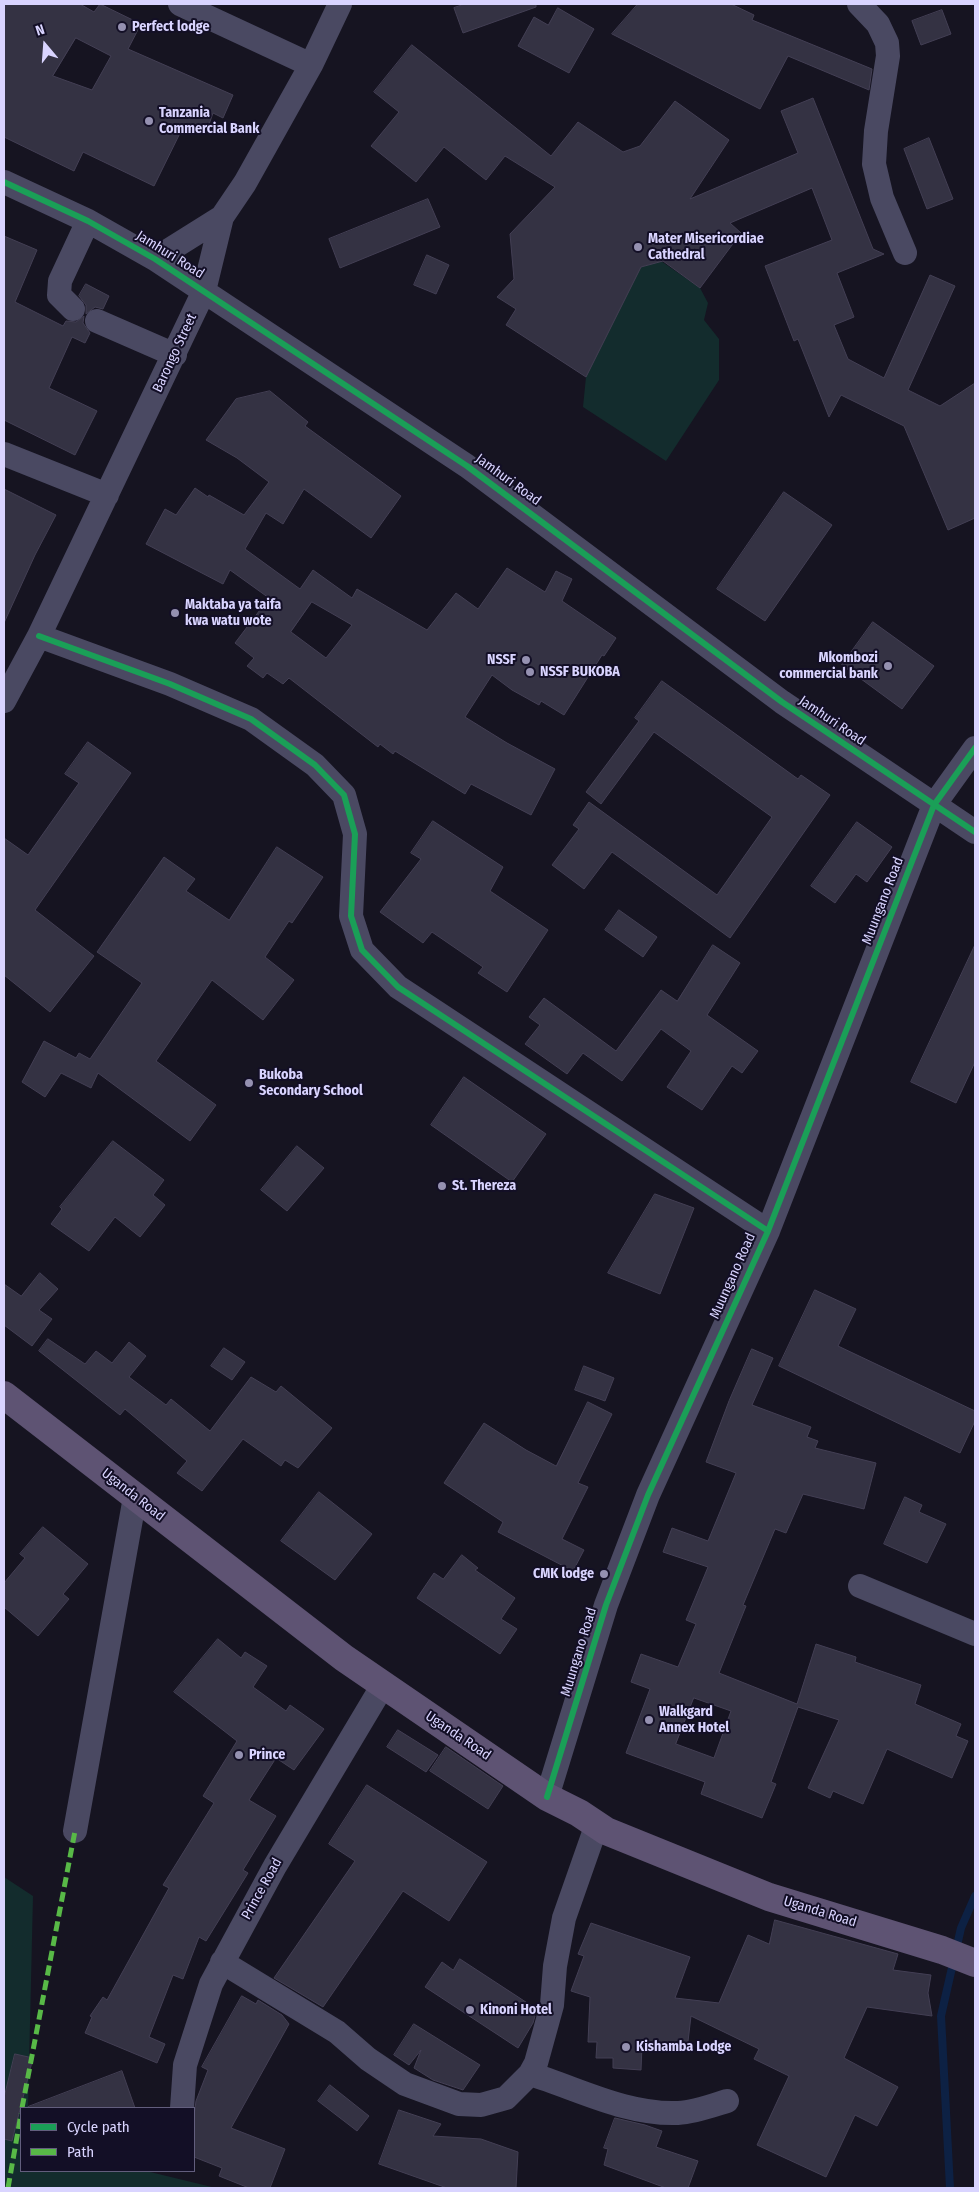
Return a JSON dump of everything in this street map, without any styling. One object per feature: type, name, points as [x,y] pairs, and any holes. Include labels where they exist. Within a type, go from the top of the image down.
[{"type":"main road","name":"Uganda Road","points":[[4,1395],[344,1658],[547,1797],[579,1812],[606,1830],[769,1897],[975,1961]]},
{"type":"street","points":[[180,4],[311,65]]},
{"type":"street","name":"Barongo Street","points":[[4,701],[39,636],[204,291],[222,217],[245,183],[311,65],[340,4]]},
{"type":"street","points":[[859,4],[878,24],[887,43],[888,56],[876,132],[874,164],[882,198],[905,253]]},
{"type":"street","name":"Jamhuri Road","points":[[4,182],[88,221],[155,259],[467,466],[782,702],[975,832]]},
{"type":"street","points":[[155,259],[222,217]]},
{"type":"street","points":[[72,309],[59,295],[60,282],[88,221]]},
{"type":"street","points":[[96,321],[175,355]]},
{"type":"street","points":[[4,454],[107,495]]},
{"type":"street","points":[[39,636],[170,684],[250,719],[315,765],[344,795],[355,834],[351,916],[362,950],[398,987],[768,1231]]},
{"type":"street","name":"Muungano Road","points":[[547,1797],[606,1605],[648,1495],[768,1231],[934,804],[975,748]]},
{"type":"street","points":[[75,1831],[135,1497]]},
{"type":"street","points":[[860,1586],[975,1634]]},
{"type":"street","name":"Prince Road","points":[[182,2107],[185,2065],[211,1984],[275,1866],[383,1685]]},
{"type":"street","points":[[222,1962],[337,2032],[368,2059],[405,2084],[459,2104],[481,2105],[506,2098],[530,2074],[536,2063],[552,2005],[555,1966],[564,1918],[596,1824]]},
{"type":"street","points":[[530,2074],[626,2108],[659,2113],[680,2113],[727,2101]]},
{"type":"green space","points":[[661,261],[700,288],[708,303],[704,320],[719,339],[719,380],[666,461],[583,407],[586,377],[641,267]]},
{"type":"green space","points":[[4,1877],[33,1896],[28,2107],[20,2107],[20,2172],[150,2172],[216,2188],[4,2188]]},
{"type":"building","points":[[4,4],[80,4],[94,12],[100,4],[141,24],[128,49],[233,95],[223,118],[213,113],[207,130],[185,123],[154,186],[83,152],[74,171],[4,137]],"holes":[[[76,38],[111,56],[92,90],[53,76]]]},
{"type":"building","points":[[465,4],[536,4],[536,7],[463,33],[454,8]]},
{"type":"building","points":[[638,4],[731,4],[754,15],[752,20],[872,69],[869,90],[788,56],[760,109],[612,34]]},
{"type":"building","points":[[558,8],[594,29],[569,73],[518,46],[534,17],[548,25]]},
{"type":"building","points":[[942,10],[951,34],[921,45],[912,21]]},
{"type":"building","points":[[412,45],[551,156],[578,122],[623,152],[640,146],[675,101],[729,140],[690,199],[798,153],[781,111],[813,98],[873,249],[884,254],[837,273],[854,317],[834,325],[848,359],[884,378],[930,275],[955,286],[908,390],[940,406],[975,383],[975,518],[948,530],[904,426],[841,395],[829,417],[798,339],[794,341],[765,266],[832,240],[812,188],[730,223],[741,233],[700,288],[663,261],[641,267],[586,377],[506,325],[516,309],[497,297],[514,279],[510,234],[555,187],[505,156],[486,180],[444,147],[416,182],[371,146],[399,112],[374,92]]},
{"type":"building","points":[[929,138],[953,199],[927,209],[904,149]]},
{"type":"building","points":[[428,199],[440,227],[340,268],[329,239]]},
{"type":"building","points":[[4,236],[37,250],[15,302],[63,326],[66,321],[76,322],[84,316],[83,323],[90,333],[85,343],[72,337],[49,388],[97,411],[75,455],[4,420]]},
{"type":"building","points":[[427,255],[449,265],[436,294],[414,285]]},
{"type":"building","points":[[86,284],[109,296],[103,309],[95,307],[86,314],[86,305],[79,296]]},
{"type":"building","points":[[270,391],[308,422],[305,426],[401,496],[371,538],[304,489],[283,524],[266,513],[245,549],[300,589],[313,570],[352,598],[357,589],[427,630],[456,593],[478,609],[507,568],[545,592],[556,571],[572,579],[562,601],[616,638],[604,656],[602,655],[564,715],[541,701],[539,705],[512,690],[492,675],[465,717],[507,743],[555,769],[531,815],[471,784],[465,794],[395,751],[393,754],[380,744],[378,747],[289,678],[283,684],[267,673],[263,678],[247,666],[254,658],[235,643],[269,598],[230,570],[223,584],[146,544],[165,509],[176,515],[195,488],[208,497],[209,495],[244,515],[269,482],[237,458],[206,440],[236,399]],"holes":[[[312,602],[352,625],[326,658],[291,632]]]},
{"type":"building","points":[[4,489],[56,515],[35,555],[4,623]]},
{"type":"building","points":[[784,492],[832,525],[765,621],[717,589]]},
{"type":"building","name":"Mkombozi commercial bank","points":[[873,622],[934,666],[902,709],[842,665]]},
{"type":"building","points":[[662,681],[798,779],[801,775],[830,795],[730,938],[612,852],[584,889],[552,865],[579,829],[573,825],[589,802],[717,895],[772,817],[654,732],[601,804],[586,792],[639,721],[635,718]]},
{"type":"building","points":[[88,742],[131,773],[35,910],[94,956],[50,1012],[4,975],[4,838],[28,855],[79,783],[65,774]]},
{"type":"building","points":[[433,821],[503,867],[490,891],[548,930],[507,992],[478,973],[483,967],[432,932],[423,943],[380,912],[421,859],[411,853]]},
{"type":"building","points":[[857,822],[892,847],[867,882],[856,874],[835,903],[811,886]]},
{"type":"building","points":[[277,847],[323,877],[292,923],[289,921],[265,957],[294,980],[263,1020],[212,980],[156,1061],[216,1105],[190,1141],[98,1073],[91,1088],[61,1073],[45,1097],[22,1082],[44,1041],[76,1058],[79,1053],[90,1059],[142,983],[97,952],[164,857],[195,879],[186,891],[229,920]]},
{"type":"building","points":[[619,910],[657,937],[643,957],[605,930]]},
{"type":"building","points":[[713,945],[740,963],[707,1015],[758,1051],[742,1073],[732,1066],[702,1110],[667,1087],[691,1051],[661,1029],[622,1081],[583,1053],[567,1074],[525,1044],[540,1025],[529,1017],[544,998],[616,1051],[661,990],[677,1001]]},
{"type":"building","points":[[975,945],[975,1062],[956,1103],[911,1082]]},
{"type":"building","points":[[464,1077],[546,1134],[512,1182],[431,1125]]},
{"type":"building","points":[[113,1141],[164,1180],[153,1195],[165,1205],[140,1237],[115,1217],[89,1251],[51,1224],[62,1209],[60,1207]]},
{"type":"building","points":[[297,1146],[324,1168],[287,1211],[261,1190]]},
{"type":"building","points":[[655,1194],[694,1208],[660,1294],[608,1273]]},
{"type":"building","points":[[40,1273],[58,1289],[39,1310],[52,1319],[32,1346],[4,1325],[4,1284],[21,1296]]},
{"type":"building","points":[[815,1290],[856,1309],[838,1346],[975,1411],[975,1421],[960,1453],[779,1366]]},
{"type":"building","points":[[48,1339],[85,1364],[96,1351],[112,1363],[129,1342],[146,1356],[129,1377],[166,1405],[171,1399],[210,1431],[251,1377],[276,1392],[281,1386],[332,1428],[298,1468],[285,1460],[281,1466],[243,1439],[202,1491],[177,1473],[187,1461],[125,1409],[120,1415],[39,1351]]},
{"type":"building","points":[[224,1348],[245,1362],[232,1380],[211,1366]]},
{"type":"building","points":[[752,1349],[773,1358],[752,1405],[811,1427],[807,1437],[818,1441],[815,1448],[876,1463],[864,1509],[803,1494],[786,1533],[775,1529],[743,1605],[746,1606],[719,1673],[797,1704],[816,1644],[856,1657],[855,1662],[921,1685],[915,1704],[961,1724],[956,1736],[968,1741],[952,1778],[887,1749],[863,1804],[833,1791],[830,1798],[808,1788],[839,1720],[798,1707],[771,1782],[776,1784],[762,1818],[701,1794],[705,1782],[626,1753],[650,1689],[631,1682],[641,1654],[678,1667],[696,1624],[686,1620],[708,1567],[663,1552],[672,1528],[708,1541],[736,1473],[706,1462],[729,1401]],"holes":[[[694,1698],[731,1711],[714,1758],[676,1744]]]},
{"type":"building","points":[[584,1366],[614,1378],[605,1401],[575,1390]]},
{"type":"building","points":[[588,1402],[612,1414],[578,1483],[588,1487],[562,1539],[584,1550],[573,1571],[498,1532],[503,1522],[444,1483],[484,1423],[526,1450],[556,1466]]},
{"type":"building","points":[[319,1492],[372,1534],[335,1580],[281,1541]]},
{"type":"building","points":[[905,1497],[922,1505],[919,1512],[946,1524],[927,1563],[884,1544]]},
{"type":"building","points":[[43,1527],[88,1564],[63,1594],[69,1599],[38,1636],[4,1607],[4,1583],[25,1558],[20,1554]]},
{"type":"building","points":[[462,1555],[478,1568],[475,1570],[515,1598],[501,1619],[517,1629],[500,1654],[417,1598],[434,1573],[443,1579]]},
{"type":"building","points":[[218,1639],[241,1658],[245,1652],[267,1666],[253,1687],[286,1711],[290,1705],[324,1729],[294,1770],[276,1758],[249,1800],[276,1816],[243,1870],[248,1873],[206,1941],[199,1937],[183,1979],[173,1975],[149,2037],[165,2044],[157,2063],[85,2033],[92,2017],[90,2016],[103,1997],[107,2000],[169,1888],[163,1885],[214,1803],[203,1796],[237,1741],[174,1692]]},
{"type":"building","points":[[398,1730],[438,1755],[426,1772],[387,1747]]},
{"type":"building","points":[[446,1747],[503,1786],[488,1809],[430,1771]]},
{"type":"building","points":[[367,1785],[487,1862],[449,1921],[403,1891],[323,2007],[274,1978],[355,1861],[329,1844]]},
{"type":"building","points":[[775,1920],[898,1954],[893,1970],[931,1975],[928,1993],[932,2016],[867,2007],[844,2058],[898,2087],[877,2126],[855,2115],[826,2177],[757,2145],[789,2076],[754,2059],[759,2049],[691,2016],[687,2050],[642,2045],[641,2070],[613,2068],[613,2058],[596,2058],[597,2042],[588,2042],[590,1997],[571,1991],[584,1956],[578,1954],[591,1923],[690,1957],[675,1998],[719,2003],[748,1935],[769,1944]]},
{"type":"building","points":[[460,1959],[535,2008],[531,2014],[535,2016],[533,2023],[518,2048],[425,1987],[442,1962],[453,1970]]},
{"type":"building","points":[[242,1996],[256,2004],[258,2000],[282,2015],[289,2024],[231,2128],[285,2149],[270,2188],[249,2188],[219,2176],[222,2168],[195,2157],[196,2101],[208,2070],[202,2067]]},
{"type":"building","points":[[414,2024],[480,2065],[463,2090],[433,2080],[414,2068],[421,2050],[409,2065],[394,2055]]},
{"type":"building","points":[[15,2054],[33,2058],[12,2141],[4,2139],[4,2098]]},
{"type":"building","points":[[122,2071],[135,2107],[28,2107]]},
{"type":"building","points":[[330,2085],[369,2116],[357,2131],[318,2101]]},
{"type":"building","points":[[399,2110],[441,2124],[433,2136],[481,2139],[518,2152],[516,2188],[447,2188],[379,2164]]},
{"type":"building","points":[[615,2118],[662,2131],[656,2147],[698,2161],[688,2188],[666,2188],[604,2165],[608,2149],[604,2148]]},
{"type":"waterway","points":[[950,2188],[941,2016],[961,1928],[975,1896]]},
{"type":"marked path","points":[[22,2107],[75,1831]]},
{"type":"marked path","points":[[8,2188],[20,2120]]},
{"type":"cycle path","points":[[4,182],[88,221],[155,259],[467,466],[782,702],[975,832]]},
{"type":"cycle path","points":[[39,636],[170,684],[251,719],[315,765],[344,795],[355,834],[351,916],[362,950],[398,987],[768,1231]]},
{"type":"cycle path","points":[[547,1797],[606,1605],[648,1495],[768,1231],[934,805],[975,748]]},
{"type":"place","name":"Perfect lodge","points":[[122,27]]},
{"type":"place","name":"Tanzania Commercial Bank","points":[[149,121]]},
{"type":"place","name":"Mater Misericordiae Cathedral","points":[[638,247]]},
{"type":"place","name":"Maktaba ya taifa kwa watu wote","points":[[175,613]]},
{"type":"place","name":"NSSF","points":[[526,660]]},
{"type":"place","name":"Mkombozi commercial bank","points":[[888,666]]},
{"type":"place","name":"NSSF BUKOBA","points":[[530,672]]},
{"type":"place","name":"Bukoba Secondary School","points":[[249,1083]]},
{"type":"place","name":"St. Thereza","points":[[442,1186]]},
{"type":"place","name":"CMK lodge","points":[[604,1574]]},
{"type":"place","name":"Walkgard Annex Hotel","points":[[649,1720]]},
{"type":"place","name":"Prince","points":[[239,1755]]},
{"type":"place","name":"Kinoni Hotel","points":[[470,2010]]},
{"type":"place","name":"Kishamba Lodge","points":[[626,2047]]}]
